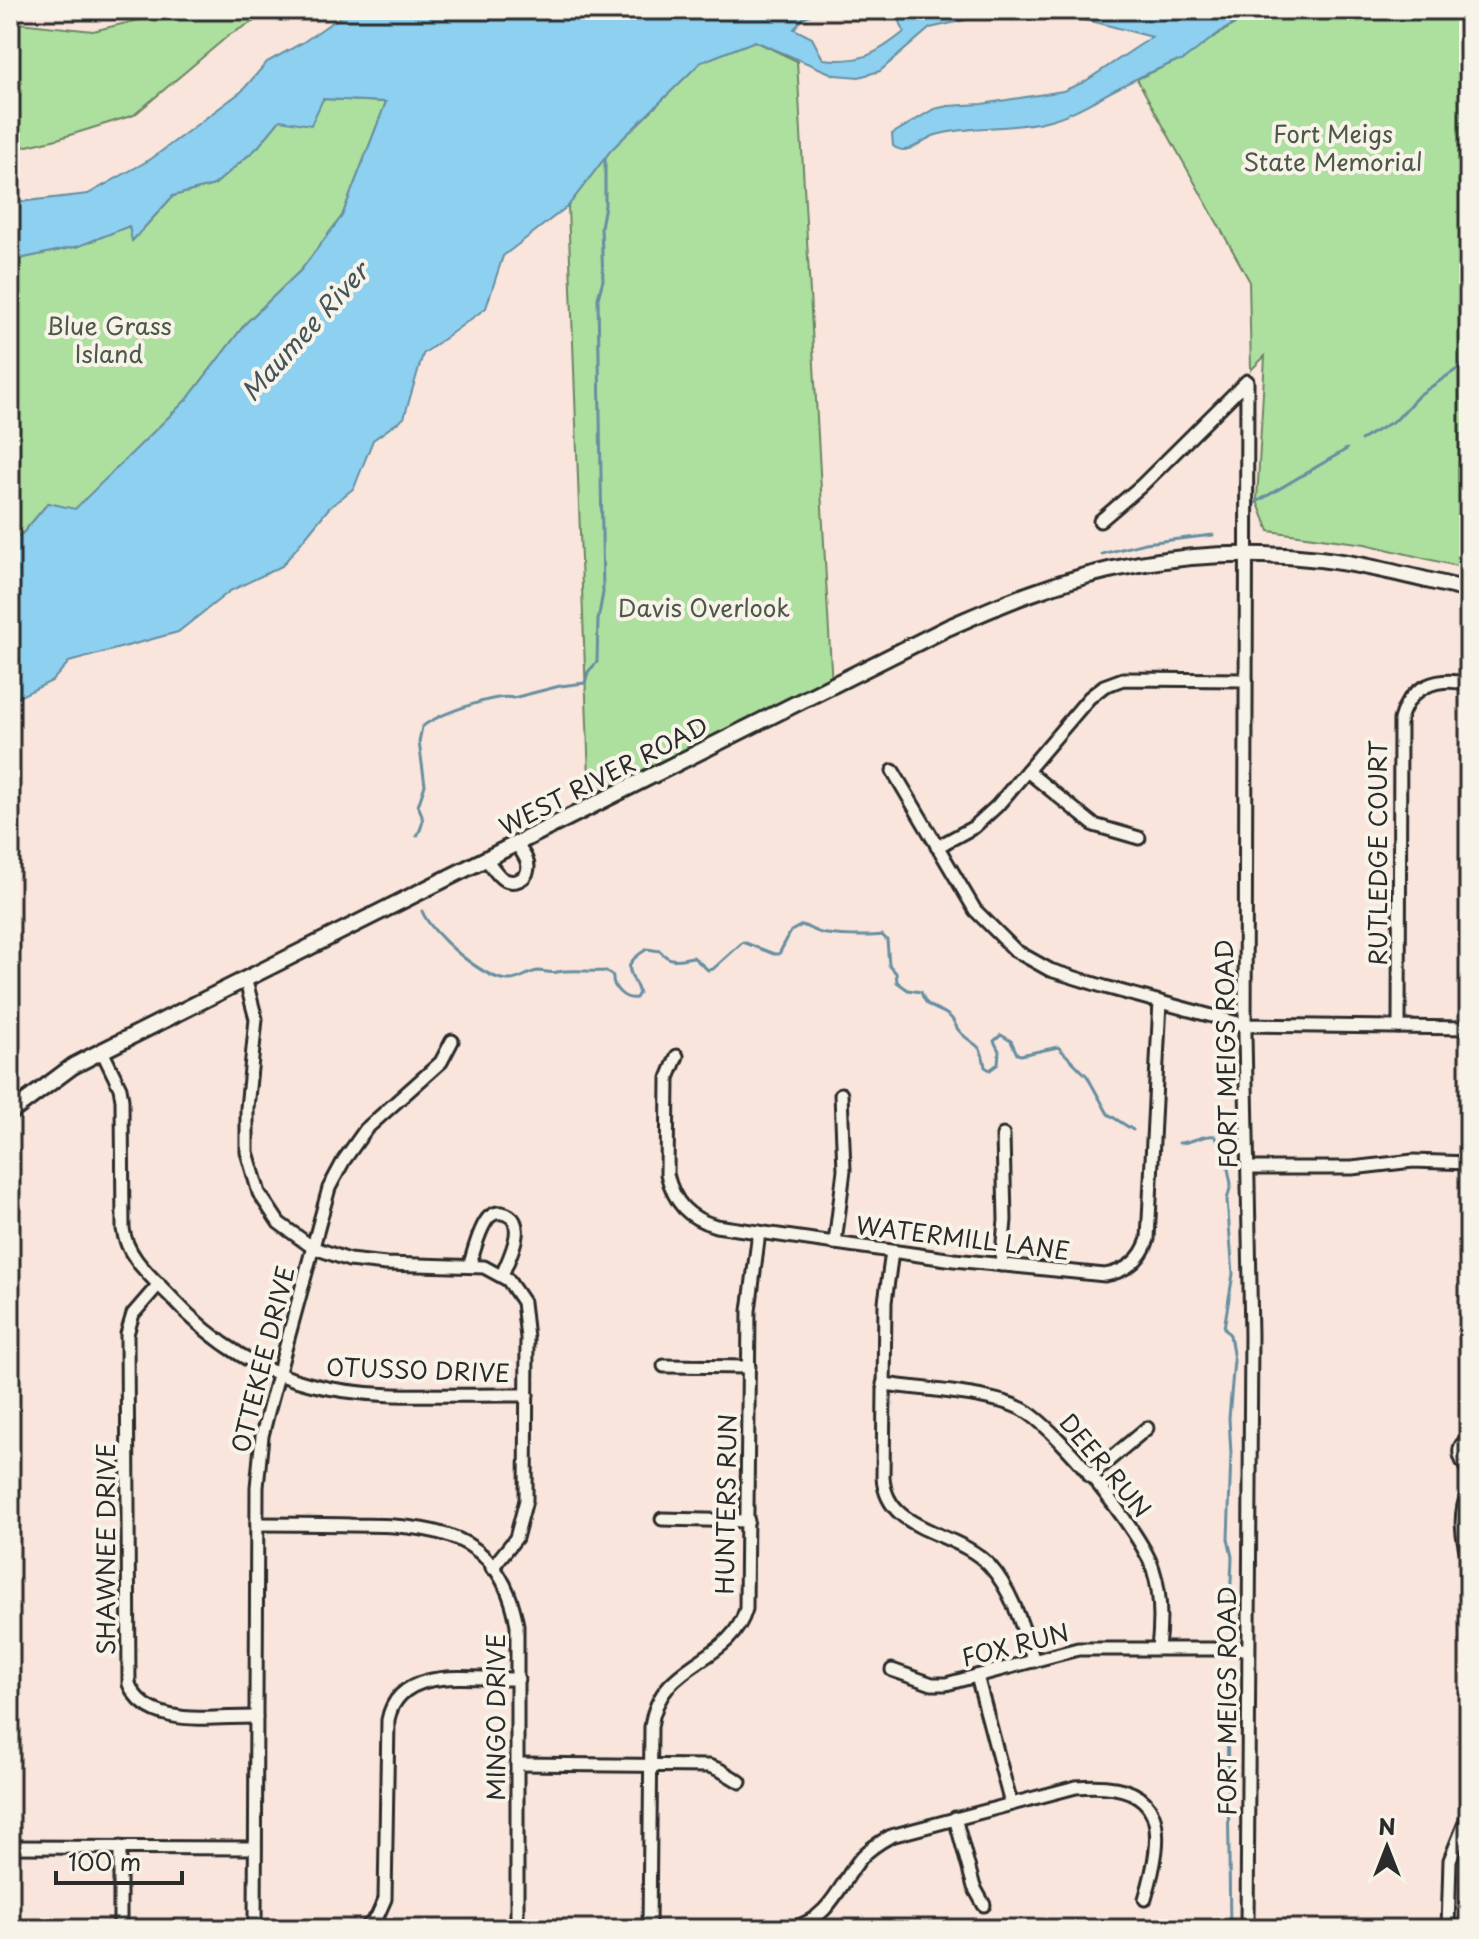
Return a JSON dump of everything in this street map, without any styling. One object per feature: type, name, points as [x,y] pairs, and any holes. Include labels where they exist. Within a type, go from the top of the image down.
[{"type":"main road","name":"WEST RIVER ROAD","points":[[10,1113],[73,1066],[245,978],[947,628],[1032,593],[1141,563],[1246,554],[1323,560],[1469,590]]},
{"type":"street","name":"FORT MEIGS ROAD","points":[[1100,521],[1141,486],[1247,381],[1245,1025],[1251,1335],[1247,1929]]},
{"type":"street","points":[[937,847],[984,819],[1089,698],[1110,683],[1136,679],[1246,680]]},
{"type":"street","name":"RUTLEDGE COURT","points":[[1399,1027],[1400,720],[1411,697],[1427,685],[1445,680],[1469,684]]},
{"type":"street","points":[[893,771],[975,910],[987,925],[1016,951],[1068,976],[1245,1025],[1469,1028]]},
{"type":"street","points":[[1027,771],[1094,825],[1139,838]]},
{"type":"street","points":[[486,859],[504,879],[522,879],[528,868],[527,861],[516,843]]},
{"type":"street","points":[[245,978],[256,1019],[247,1108],[249,1164],[259,1193],[271,1214],[293,1235],[331,1255],[361,1262],[470,1264],[491,1269],[502,1275],[516,1290],[525,1309],[527,1395],[524,1513],[516,1538],[492,1568]]},
{"type":"street","name":"WATERMILL LANE","points":[[677,1056],[668,1078],[667,1174],[682,1208],[698,1220],[716,1226],[892,1252],[1105,1275],[1130,1266],[1143,1252],[1150,1226],[1160,1002]]},
{"type":"street","name":"OTTEKEE DRIVE","points":[[255,1929],[259,1462],[277,1375],[329,1188],[355,1144],[388,1106],[441,1062],[452,1041]]},
{"type":"street","name":"OTUSSO DRIVE","points":[[102,1051],[120,1088],[122,1100],[124,1236],[132,1254],[220,1344],[277,1375],[319,1388],[357,1393],[527,1395]]},
{"type":"street","points":[[835,1243],[844,1170],[841,1094]]},
{"type":"street","points":[[1001,1265],[1005,1220],[1003,1135]]},
{"type":"street","points":[[1248,1168],[1352,1168],[1413,1161],[1469,1163]]},
{"type":"street","points":[[470,1264],[486,1220],[497,1213],[504,1214],[512,1218],[516,1230],[502,1275]]},
{"type":"street","name":"HUNTERS RUN","points":[[649,1929],[653,1713],[661,1694],[675,1680],[730,1637],[742,1621],[747,1596],[749,1311],[759,1232]]},
{"type":"street","points":[[892,1252],[885,1302],[883,1384],[883,1477],[890,1503],[909,1521],[962,1544],[992,1568],[1012,1600],[1034,1661]]},
{"type":"street","name":"SHAWNEE DRIVE","points":[[159,1284],[133,1314],[127,1334],[129,1684],[144,1706],[163,1715],[256,1717]]},
{"type":"street","points":[[664,1366],[749,1367]]},
{"type":"street","name":"DEER RUN","points":[[883,1384],[1009,1404],[1044,1424],[1130,1525],[1147,1552],[1158,1587],[1158,1648]]},
{"type":"street","points":[[1090,1476],[1147,1428]]},
{"type":"street","points":[[1469,1439],[1459,1451],[1469,1472]]},
{"type":"street","points":[[1469,1490],[1461,1518],[1461,1534],[1469,1562]]},
{"type":"street","points":[[662,1519],[748,1521]]},
{"type":"street","name":"MINGO DRIVE","points":[[257,1524],[418,1527],[454,1537],[475,1550],[503,1584],[515,1613],[518,1679],[517,1929]]},
{"type":"street","name":"FOX RUN","points":[[892,1670],[939,1685],[1078,1649],[1248,1649]]},
{"type":"street","points":[[977,1676],[1011,1804]]},
{"type":"street","points":[[365,1929],[377,1917],[385,1899],[388,1720],[395,1702],[409,1688],[427,1680],[518,1679]]},
{"type":"street","points":[[518,1764],[709,1766],[740,1782]]},
{"type":"street","points":[[738,1929],[783,1928],[808,1922],[828,1907],[860,1859],[880,1842],[904,1832],[1076,1787],[1096,1785],[1117,1786],[1136,1794],[1153,1814],[1157,1856],[1145,1899]]},
{"type":"street","points":[[1448,1929],[1450,1860],[1469,1813]]},
{"type":"street","points":[[955,1818],[974,1887],[984,1905]]},
{"type":"street","points":[[10,1847],[255,1848]]},
{"type":"street","points":[[120,1847],[120,1929]]},
{"type":"green space","points":[[180,10],[274,10],[229,35],[134,115],[10,150],[10,22],[93,31]]},
{"type":"green space","name":"Fort Meigs State Memorial","points":[[1257,10],[1469,10],[1469,569],[1365,544],[1269,531],[1257,501],[1265,356],[1251,370],[1249,280],[1137,79],[1174,62]]},
{"type":"green space","name":"Davis Overlook","points":[[755,41],[797,61],[832,686],[590,806],[568,206],[611,150],[701,62]]},
{"type":"green space","name":"Blue Grass Island","points":[[323,99],[386,102],[342,216],[301,270],[246,323],[189,397],[75,510],[48,503],[23,533],[10,542],[10,261],[79,246],[129,226],[133,240],[173,196],[214,185],[258,147],[280,120]]},
{"type":"water","name":"Maumee River","points":[[350,10],[821,10],[803,18],[794,29],[812,38],[823,59],[848,60],[876,52],[904,32],[899,19],[901,11],[990,10],[970,19],[930,28],[880,71],[859,77],[835,75],[755,41],[701,62],[611,150],[568,206],[503,256],[486,308],[423,354],[404,418],[373,440],[354,488],[329,508],[282,566],[230,591],[178,632],[69,662],[52,681],[10,701],[10,542],[23,533],[48,503],[75,509],[189,397],[246,323],[301,270],[342,216],[386,102],[323,99],[311,125],[280,120],[258,147],[214,185],[173,196],[132,241],[129,226],[79,246],[10,261],[10,203],[88,194],[151,159],[242,91],[267,62],[302,43]]},
{"type":"water","points":[[1028,10],[1257,10],[1220,32],[1182,61],[1136,79],[1066,115],[1033,124],[950,132],[930,137],[904,150],[893,146],[892,134],[934,109],[1063,91],[1084,82],[1152,37],[1099,23]]},
{"type":"waterway","points":[[417,836],[422,821],[418,806],[425,785],[419,742],[422,727],[481,702],[585,683],[588,672],[597,662],[598,620],[603,593],[598,298],[603,280],[601,227],[605,205],[605,158]]},
{"type":"waterway","points":[[1361,440],[1397,419],[1419,395],[1469,361]]},
{"type":"waterway","points":[[1255,503],[1347,449]]},
{"type":"waterway","points":[[1102,554],[1145,543],[1213,535]]},
{"type":"waterway","points":[[422,911],[427,921],[459,954],[497,978],[512,980],[538,971],[606,971],[613,976],[614,985],[620,992],[632,998],[639,993],[630,965],[647,949],[660,951],[672,959],[693,957],[708,970],[743,942],[779,954],[791,931],[802,925],[827,934],[882,935],[887,940],[889,965],[896,973],[897,982],[908,990],[921,992],[929,1005],[951,1018],[960,1032],[979,1048],[985,1067],[990,1070],[998,1064],[999,1051],[994,1041],[1001,1035],[1011,1041],[1017,1054],[1021,1055],[1058,1047],[1087,1076],[1108,1114],[1133,1130]]},
{"type":"waterway","points":[[1179,1143],[1215,1136],[1225,1153],[1231,1184],[1227,1200],[1233,1274],[1224,1328],[1230,1335],[1234,1360],[1229,1418],[1228,1539],[1232,1557],[1229,1630]]},
{"type":"waterway","points":[[1230,1671],[1227,1707],[1230,1929]]}]
